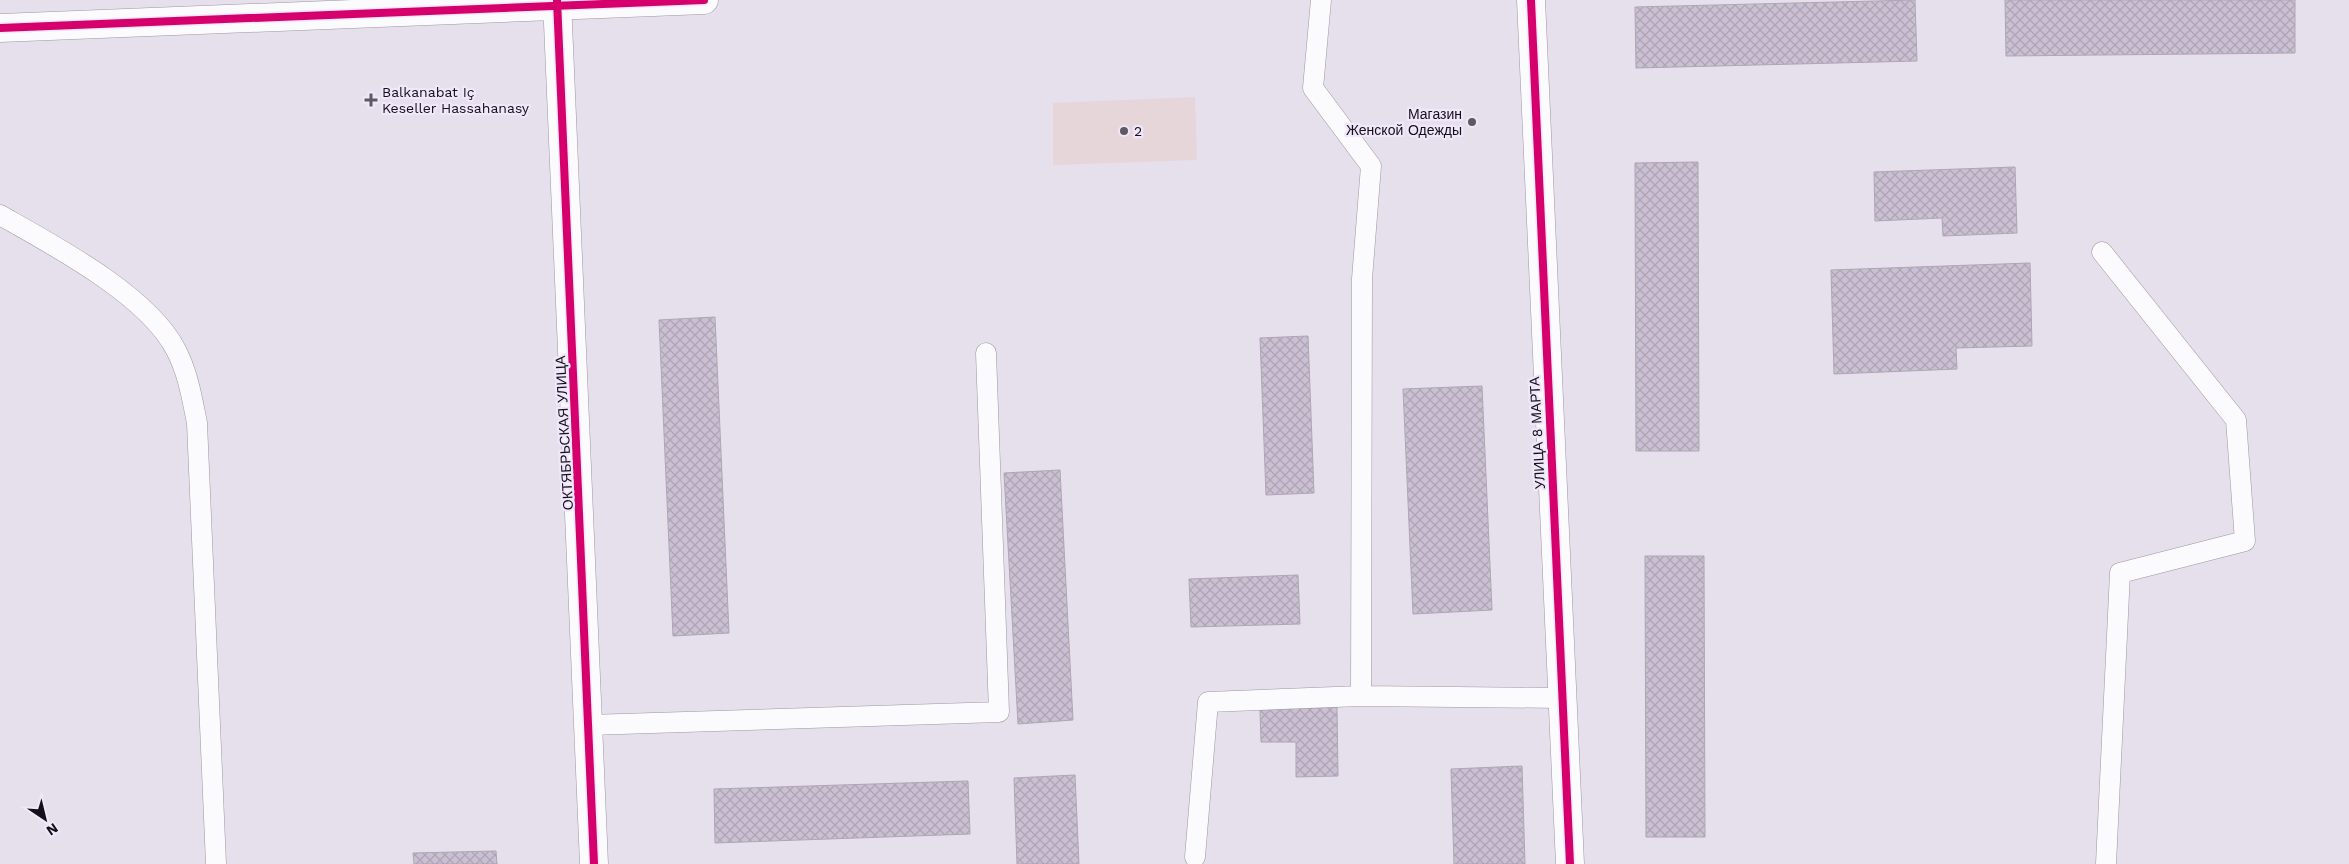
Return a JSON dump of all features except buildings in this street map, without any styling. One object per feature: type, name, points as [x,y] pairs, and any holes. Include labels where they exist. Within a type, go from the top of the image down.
[{"type":"street","points":[[0,28],[557,3],[704,0]]},
{"type":"street","name":"УЛИЦА 8 МАРТА","points":[[1531,0],[1570,864]]},
{"type":"street","name":"ОКТЯБРЬСКАЯ УЛИЦА","points":[[557,3],[594,864]]},
{"type":"lane","points":[[1321,0],[1313,88],[1371,166],[1362,279],[1361,696]]},
{"type":"lane","points":[[0,214],[70,255],[147,310],[176,348],[186,374],[197,423],[216,864]]},
{"type":"lane","points":[[2102,252],[2236,420],[2245,541],[2120,573],[2106,864]]},
{"type":"lane","points":[[589,725],[998,712],[986,353]]},
{"type":"lane","points":[[1195,857],[1208,702],[1361,696],[1562,698]]},
{"type":"shaded area","name":"2","points":[[1195,97],[1197,160],[1053,165],[1053,103]]},
{"type":"cycle path","points":[[557,0],[594,864]]},
{"type":"cycle path","points":[[0,28],[704,0]]},
{"type":"cycle path","points":[[1531,0],[1570,864]]},
{"type":"place","name":"Balkanabat Iç Keseller Hassahanasy","points":[[371,100]]},
{"type":"place","name":"Магазин Женской Одежды","points":[[1472,122]]},
{"type":"place","name":"2","points":[[1124,131]]}]
